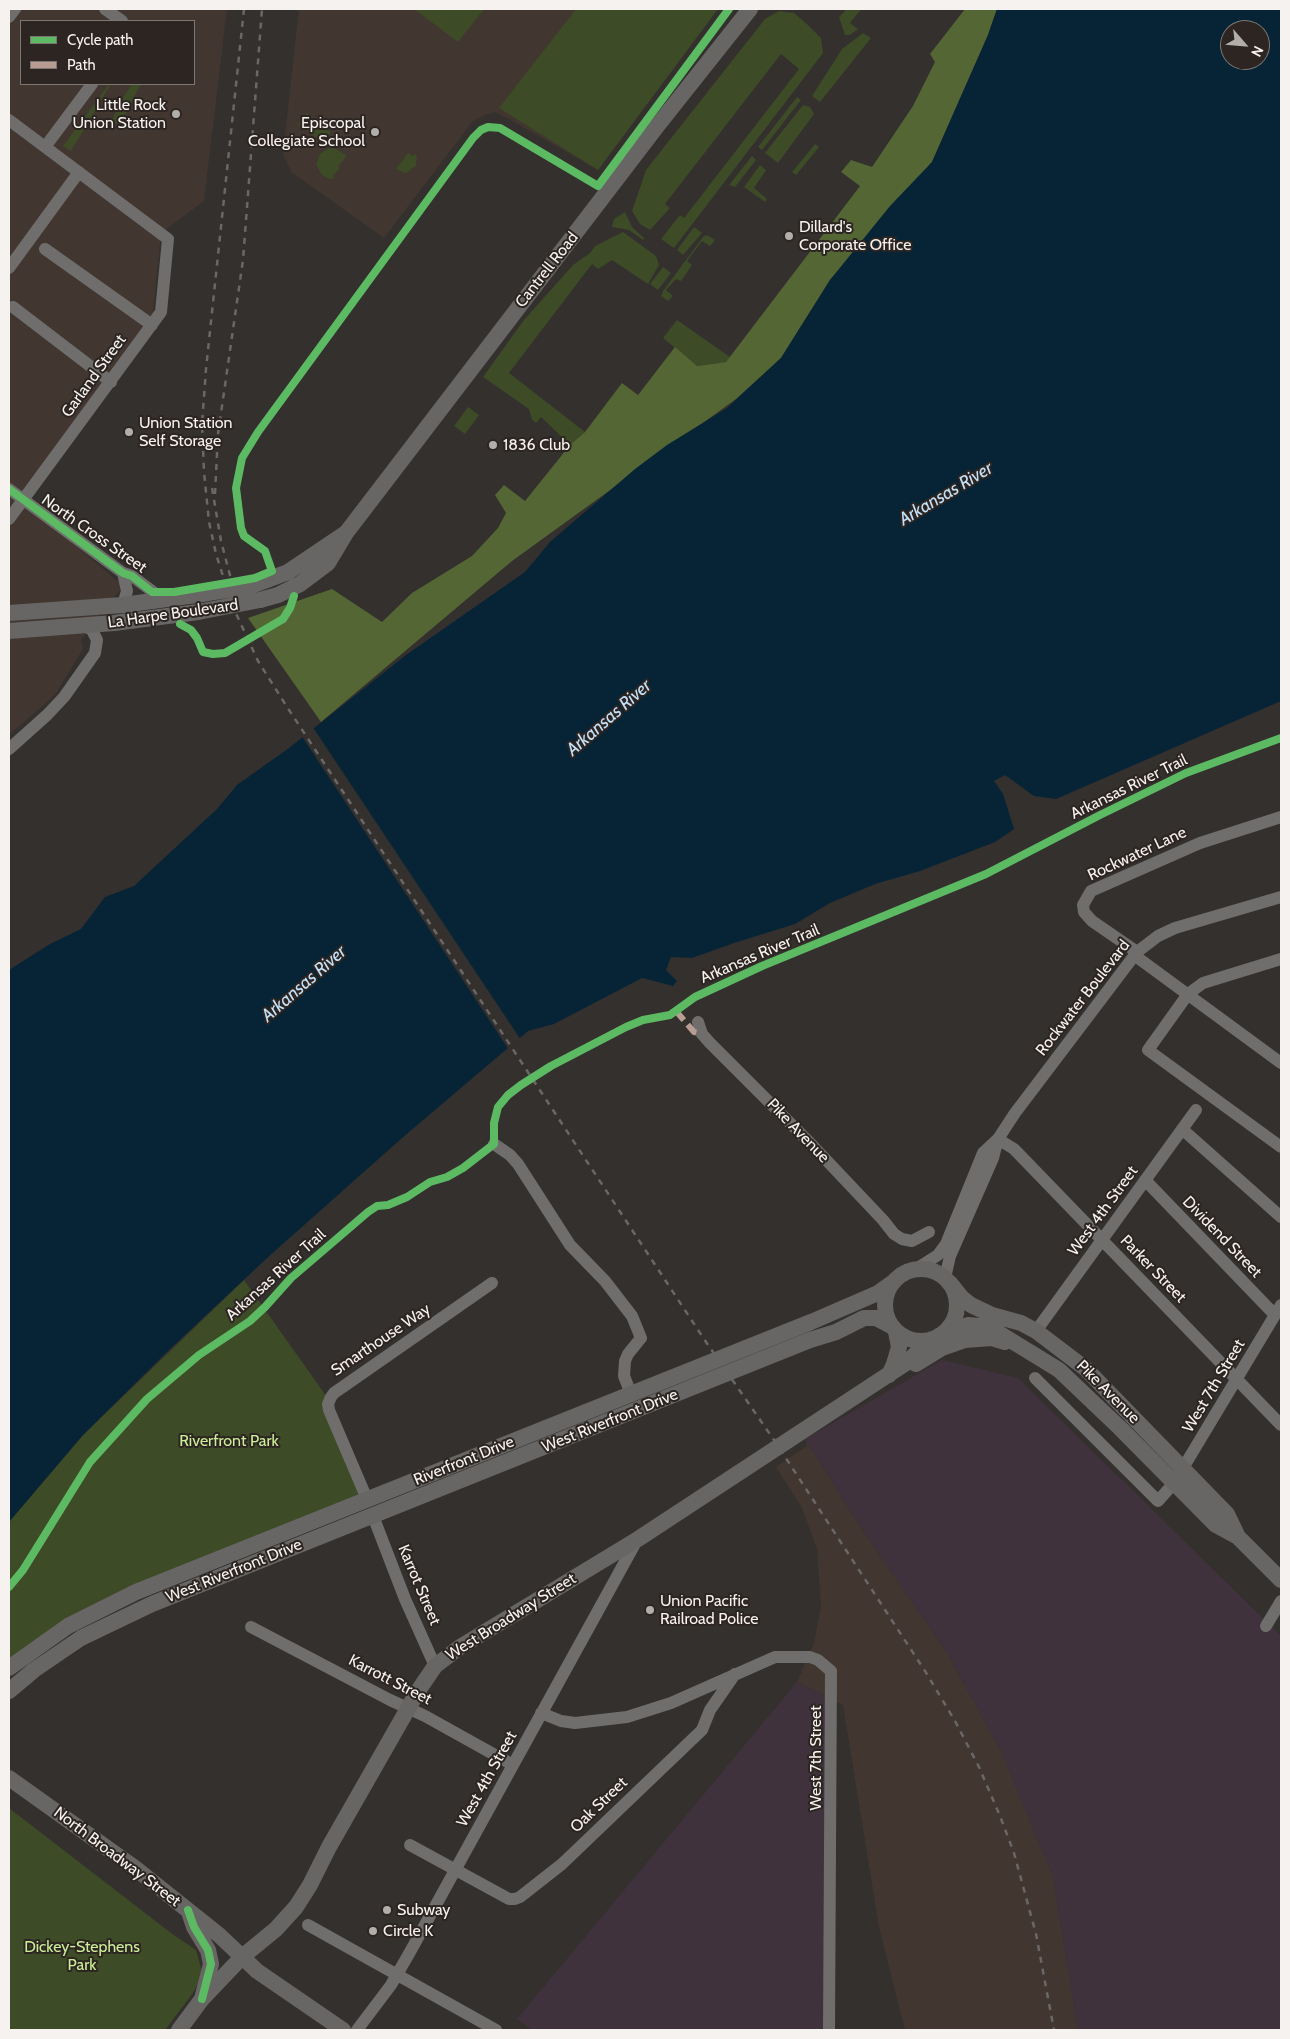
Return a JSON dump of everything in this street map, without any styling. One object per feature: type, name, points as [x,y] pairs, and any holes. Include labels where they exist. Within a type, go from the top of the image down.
[{"type":"main road","name":"Cantrell Road","points":[[346,533],[658,125],[750,9]]},
{"type":"main road","name":"La Harpe Boulevard","points":[[9,613],[123,605],[252,586],[288,572],[346,533]]},
{"type":"main road","name":"La Harpe Boulevard","points":[[9,631],[91,626],[146,620],[278,596],[320,571],[336,553],[346,533]]},
{"type":"main road","points":[[889,1375],[898,1348],[894,1329],[885,1308],[885,1300],[892,1283],[906,1271],[916,1269],[932,1271],[947,1281],[956,1298],[956,1314],[952,1322],[936,1337],[915,1339],[894,1329]]},
{"type":"main road","name":"Pike Avenue","points":[[947,1281],[962,1298],[980,1311],[1021,1323],[1036,1331],[1086,1369],[1228,1514],[1238,1537]]},
{"type":"main road","name":"Riverfront Drive","points":[[9,1668],[68,1626],[118,1600],[811,1322],[878,1293],[892,1283]]},
{"type":"main road","name":"West Riverfront Drive","points":[[9,1691],[54,1656],[81,1638],[129,1614],[810,1340],[836,1332],[864,1318],[876,1318],[894,1329]]},
{"type":"main road","name":"Pike Avenue","points":[[936,1337],[960,1327],[979,1325],[989,1328],[1040,1358],[1074,1382],[1216,1525],[1238,1537],[1281,1580]]},
{"type":"main road","name":"West Broadway Street","points":[[179,2030],[202,1999],[242,1957],[276,1929],[302,1898],[408,1708],[435,1666],[460,1647],[638,1539],[889,1375],[936,1337]]},
{"type":"main road","points":[[889,1375],[908,1368],[942,1348],[965,1340],[992,1338],[1019,1346]]},
{"type":"main road","points":[[366,1499],[374,1516]]},
{"type":"main road","name":"North Broadway Street","points":[[9,1778],[135,1868],[188,1910],[257,1971],[343,2030]]},
{"type":"main road","points":[[188,1910],[194,1927],[208,1950],[211,1964],[202,1999]]},
{"type":"street","points":[[9,17],[15,9]]},
{"type":"street","points":[[104,9],[120,20]]},
{"type":"street","points":[[45,147],[91,85]]},
{"type":"street","points":[[9,120],[79,172],[9,268]]},
{"type":"street","name":"Garland Street","points":[[9,519],[161,312],[168,239],[79,172]]},
{"type":"street","points":[[45,249],[152,325]]},
{"type":"street","points":[[13,307],[111,382]]},
{"type":"street","name":"North Cross Street","points":[[9,490],[123,573],[132,576],[164,600]]},
{"type":"street","name":"North Cross Street","points":[[123,573],[127,586],[123,605]]},
{"type":"street","points":[[9,749],[47,715],[79,677],[95,653],[97,640],[91,626]]},
{"type":"street","name":"Rockwater Lane","points":[[1136,954],[1092,921],[1084,912],[1084,905],[1091,891],[1200,843],[1281,817]]},
{"type":"street","name":"Rockwater Boulevard","points":[[916,1269],[938,1255],[946,1244],[983,1153],[998,1139],[1136,954],[1158,936],[1175,928],[1281,897]]},
{"type":"street","points":[[1136,954],[1281,1063]]},
{"type":"street","points":[[1281,959],[1203,983],[1188,994],[1148,1050],[1281,1147]]},
{"type":"street","name":"Pike Avenue","points":[[698,1022],[702,1034],[710,1043],[812,1145],[894,1234],[902,1239],[912,1240],[929,1232]]},
{"type":"street","name":"West 4th Street","points":[[1036,1331],[1196,1110]]},
{"type":"street","points":[[1182,1129],[1281,1217]]},
{"type":"street","name":"Rockwater Boulevard","points":[[947,1281],[950,1256],[993,1158],[998,1139]]},
{"type":"street","name":"Parker Street","points":[[998,1139],[1014,1149],[1281,1425]]},
{"type":"street","points":[[494,1144],[510,1155],[518,1164],[570,1245],[605,1281],[632,1316],[641,1338],[624,1361],[624,1376],[631,1394]]},
{"type":"street","name":"Dividend Street","points":[[1145,1180],[1278,1310]]},
{"type":"street","name":"Smarthouse Way","points":[[366,1499],[329,1410],[328,1404],[331,1396],[492,1283]]},
{"type":"street","name":"West 7th Street","points":[[1035,1378],[1158,1501],[1174,1483],[1278,1310]]},
{"type":"street","name":"Karrot Street","points":[[374,1516],[405,1599],[435,1666]]},
{"type":"street","name":"West 4th Street","points":[[357,2030],[397,1975],[638,1539]]},
{"type":"street","points":[[1266,1626],[1281,1600]]},
{"type":"street","name":"Karrott Street","points":[[251,1627],[513,1765]]},
{"type":"street","name":"West 7th Street","points":[[695,1693],[769,1659],[791,1656],[813,1658],[831,1671],[829,2030]]},
{"type":"street","name":"Oak Street","points":[[455,1870],[508,1899],[515,1900],[548,1876],[702,1730],[710,1710],[735,1674]]},
{"type":"street","points":[[541,1713],[568,1723],[610,1720],[649,1711],[695,1693],[705,1702],[710,1710]]},
{"type":"street","points":[[410,1845],[455,1870]]},
{"type":"street","points":[[308,1925],[496,2030]]},
{"type":"shaded area","points":[[9,9],[227,9],[204,201],[161,233],[152,325],[23,500],[123,586],[81,640],[83,649],[55,695],[9,735]]},
{"type":"shaded area","name":"Episcopal Collegiate School","points":[[299,9],[716,9],[598,170],[495,112],[485,115],[473,121],[384,238],[291,172],[283,154]]},
{"type":"shaded area","points":[[942,1360],[1018,1378],[1281,1636],[1281,2030],[1078,2030],[1053,1877],[1002,1753],[949,1656],[860,1526],[805,1439]]},
{"type":"shaded area","points":[[805,1439],[860,1526],[949,1656],[1002,1753],[1053,1877],[1078,2030],[905,2030],[879,1927],[843,1705],[797,1682],[814,1643],[821,1606],[817,1548],[801,1506],[776,1467],[807,1446]]},
{"type":"shaded area","points":[[797,1682],[828,1698],[823,2030],[532,2030],[517,2019]]},
{"type":"green space","points":[[414,9],[484,9],[458,42]]},
{"type":"green space","points":[[576,9],[718,9],[598,170],[499,108]]},
{"type":"green space","points":[[847,9],[861,9],[850,23],[858,29],[850,35],[845,35],[839,17]]},
{"type":"green space","points":[[965,9],[997,9],[988,35],[932,162],[830,280],[781,358],[736,399],[512,561],[321,722],[248,618],[332,589],[382,622],[412,593],[472,556],[498,528],[506,513],[495,495],[504,485],[525,501],[570,445],[585,432],[622,383],[638,395],[675,347],[697,366],[726,362],[860,186],[841,172],[851,160],[872,167],[913,106],[935,62],[930,54]]},
{"type":"green space","points":[[779,11],[794,13],[808,25],[821,38],[823,53],[674,248],[661,239],[680,215],[684,218],[799,69],[781,54],[665,204],[670,208],[650,230],[640,224],[632,211],[646,170],[765,19]]},
{"type":"green space","points":[[863,33],[871,38],[820,102],[812,96],[842,49]]},
{"type":"green space","points":[[108,85],[110,85],[71,151],[63,146]]},
{"type":"green space","points":[[131,85],[142,85],[126,114],[116,124],[112,121],[117,107]]},
{"type":"green space","points":[[797,97],[801,100],[762,150],[758,147]]},
{"type":"green space","points":[[803,105],[810,107],[814,114],[778,163],[765,153]]},
{"type":"green space","points":[[307,113],[331,132],[323,143],[298,124]]},
{"type":"green space","points":[[815,144],[819,147],[796,175],[792,172]]},
{"type":"green space","points":[[329,148],[336,149],[347,156],[338,166],[340,168],[333,176],[335,178],[330,179],[322,175],[316,165],[320,154]]},
{"type":"green space","points":[[408,153],[417,156],[416,166],[406,173],[396,169]]},
{"type":"green space","points":[[752,156],[756,160],[735,187],[729,185]]},
{"type":"green space","points":[[760,165],[766,170],[754,188],[767,199],[765,202],[744,187]]},
{"type":"green space","points":[[625,212],[632,227],[644,238],[643,240],[629,230],[612,227],[614,219]]},
{"type":"green space","points":[[694,227],[702,233],[683,255],[677,250]]},
{"type":"green space","points":[[623,232],[656,256],[659,265],[648,284],[612,260],[598,269],[592,264],[509,373],[585,432],[570,445],[541,417],[536,423],[532,420],[529,409],[483,377],[524,320],[573,265],[590,253],[595,246]]},
{"type":"green space","points":[[707,235],[715,240],[710,246],[702,241],[687,261],[692,265],[681,281],[676,279],[666,290],[673,296],[668,301],[661,296],[663,291],[703,237]]},
{"type":"green space","points":[[663,267],[671,273],[658,290],[650,284]]},
{"type":"green space","points":[[677,320],[730,357],[726,362],[697,366],[663,338]]},
{"type":"green space","points":[[468,407],[479,415],[465,434],[454,426]]},
{"type":"green space","name":"Riverfront Park","points":[[244,1280],[329,1400],[367,1499],[136,1592],[9,1672],[9,1522],[83,1435]]},
{"type":"green space","name":"Dickey-Stephens Park","points":[[9,1808],[171,1933],[196,1950],[203,1975],[193,1993],[165,2030],[9,2030]]},
{"type":"water","name":"Arkansas River","points":[[997,9],[1281,9],[1281,701],[1056,799],[1034,796],[1005,775],[994,781],[1003,794],[1014,829],[995,842],[920,871],[875,884],[830,903],[795,924],[692,958],[671,957],[666,970],[677,981],[673,986],[642,978],[554,1024],[528,1031],[402,1138],[267,1258],[169,1350],[83,1435],[9,1522],[9,970],[50,944],[81,929],[105,897],[134,886],[217,809],[237,785],[289,748],[406,655],[525,572],[550,542],[635,469],[667,445],[727,408],[781,358],[830,280],[890,206],[932,162],[988,35]]},
{"type":"pier","points":[[312,726],[521,1040],[509,1050],[301,735]]},
{"type":"railway","points":[[244,9],[206,369],[202,424],[209,522],[216,554],[233,607],[258,661],[289,710],[706,1342],[774,1440],[925,1671],[955,1721],[979,1767],[1014,1853],[1036,1934],[1054,2030]]},
{"type":"railway","points":[[215,494],[218,434],[243,260],[262,9]]},
{"type":"railway","points":[[212,488],[221,541],[232,583]]},
{"type":"marked path","points":[[676,1011],[694,1032],[702,1034]]},
{"type":"cycle path","points":[[9,489],[123,573],[132,576],[152,592],[174,592],[233,582],[255,578],[272,571],[265,551],[244,536],[241,528],[236,488],[242,458],[258,432],[473,138],[481,130],[488,127],[500,128],[598,186],[729,9]]},
{"type":"cycle path","points":[[180,624],[191,630],[203,652],[213,654],[225,653],[283,619],[290,608],[294,596]]},
{"type":"cycle path","name":"Arkansas River Trail","points":[[9,1587],[23,1570],[90,1462],[147,1399],[199,1355],[250,1321],[291,1278],[368,1212],[377,1206],[388,1205],[407,1197],[430,1182],[447,1177],[463,1168],[494,1144],[494,1123],[498,1107],[508,1095],[521,1085],[551,1066],[626,1027],[643,1020],[670,1015],[695,997],[762,966],[986,874],[1186,773],[1281,738]]},
{"type":"cycle path","points":[[188,1910],[194,1927],[208,1950],[211,1964],[202,1999]]},
{"type":"place","name":"Little Rock Union Station","points":[[176,114]]},
{"type":"place","name":"Episcopal Collegiate School","points":[[375,132]]},
{"type":"place","name":"Dillard's Corporate Office","points":[[789,236]]},
{"type":"place","name":"Union Station Self Storage","points":[[129,432]]},
{"type":"place","name":"1836 Club","points":[[493,445]]},
{"type":"place","name":"Union Pacific Railroad Police","points":[[650,1610]]},
{"type":"place","name":"Subway","points":[[387,1910]]},
{"type":"place","name":"Circle K","points":[[373,1931]]}]
